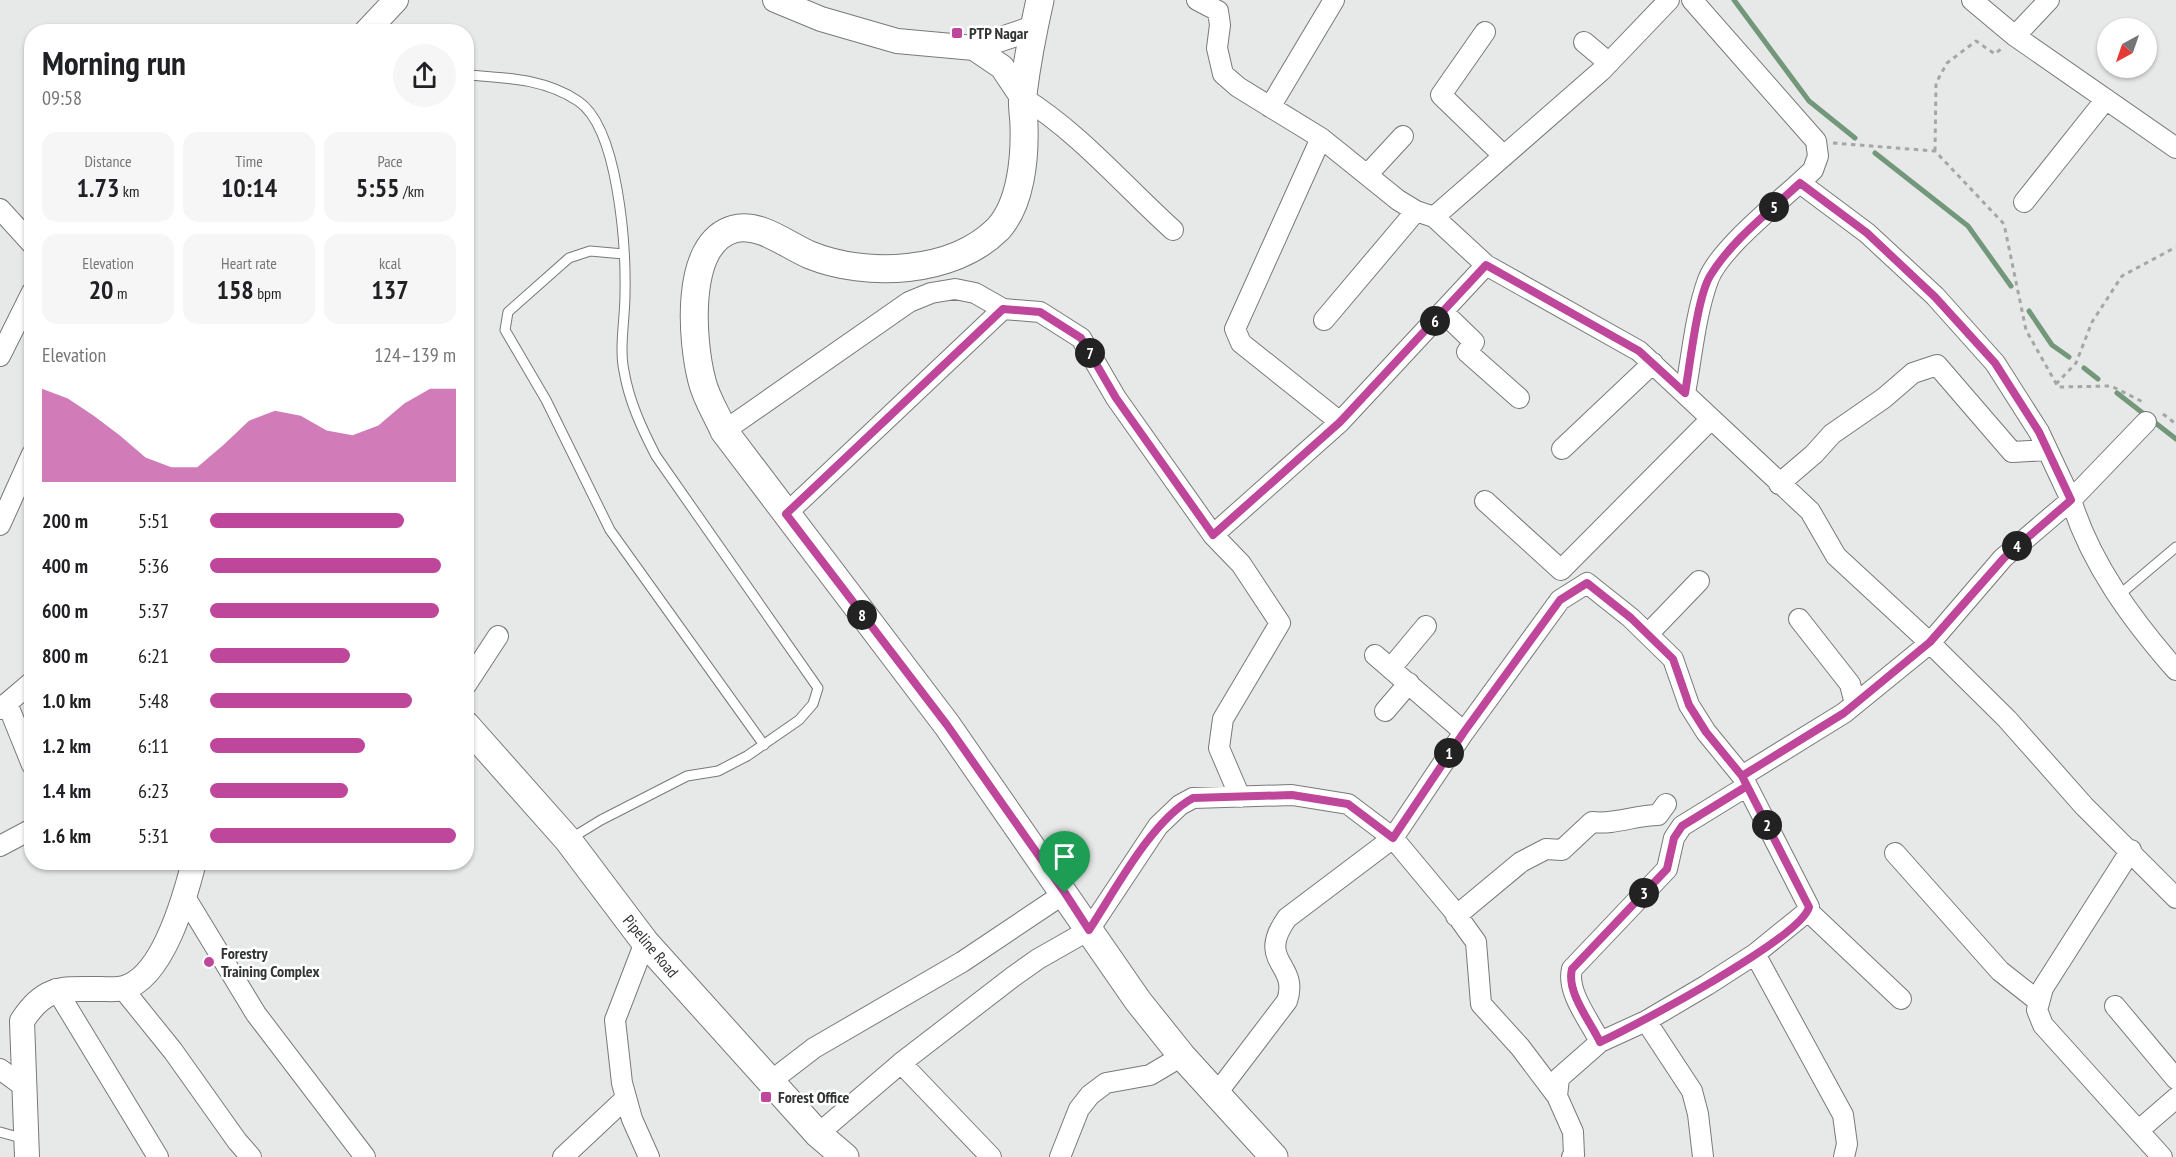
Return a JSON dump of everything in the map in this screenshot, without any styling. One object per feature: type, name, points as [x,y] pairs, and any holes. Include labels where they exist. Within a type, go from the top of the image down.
[{"type":"main road","points":[[1040,0],[1022,97],[1024,128],[1014,206],[999,228],[978,245],[947,261],[907,268],[846,265],[810,255],[765,232],[734,229],[715,240],[706,255],[697,282],[693,315],[695,350],[702,384],[724,431],[947,725],[1138,1001],[1182,1056],[1274,1157]]},
{"type":"main road","name":"Pipeline Road","points":[[474,735],[568,840],[645,942],[818,1134],[845,1157]]},
{"type":"street","points":[[374,24],[396,0]]},
{"type":"street","points":[[775,0],[821,19],[897,41],[974,48],[1034,28]]},
{"type":"street","points":[[1197,0],[1223,6],[1216,48],[1223,74],[1270,107],[1321,138],[1367,175],[1425,214],[1486,265],[1639,351],[1653,363],[1810,511],[1836,556],[1930,642],[2007,719],[2084,806],[2131,850],[2176,898]]},
{"type":"street","points":[[1270,107],[1334,0]]},
{"type":"street","points":[[1324,320],[1425,214],[1504,156],[1609,63],[1669,0]]},
{"type":"street","points":[[1685,393],[1697,322],[1708,278],[1726,254],[1813,170],[1818,156],[1816,141],[1692,0]]},
{"type":"street","points":[[1972,0],[2015,36],[2176,148]]},
{"type":"street","points":[[2015,36],[2049,0]]},
{"type":"street","points":[[1485,32],[1441,95],[1504,156]]},
{"type":"street","points":[[1584,42],[1609,63]]},
{"type":"street","points":[[974,48],[1002,67],[1022,97],[1050,114],[1173,230]]},
{"type":"street","points":[[2024,202],[2106,99]]},
{"type":"street","points":[[1367,175],[1403,136]]},
{"type":"street","points":[[1321,138],[1235,328],[1241,343],[1340,422]]},
{"type":"street","points":[[1800,183],[1867,233],[1935,297],[1995,363],[2047,450],[2071,500],[2083,534],[2118,596],[2137,624],[2176,670]]},
{"type":"street","points":[[0,209],[24,235]]},
{"type":"street","points":[[1213,535],[1340,422],[1486,265]]},
{"type":"street","points":[[724,431],[909,303],[931,293],[955,289],[975,293],[1003,309],[1040,312],[1081,338],[1116,398],[1213,535],[1241,564],[1280,623],[1223,719],[1219,748],[1240,796]]},
{"type":"street","points":[[0,356],[24,308]]},
{"type":"street","points":[[786,514],[1003,309]]},
{"type":"street","points":[[1443,312],[1474,342],[1467,352],[1519,398]]},
{"type":"street","points":[[1562,449],[1653,363]]},
{"type":"street","points":[[1779,484],[1814,454],[1832,434],[1884,398],[1913,373],[1937,365],[2012,452],[2047,450]]},
{"type":"street","points":[[1600,1042],[1573,990],[1570,978],[1572,969],[1667,869],[1674,838],[1682,826],[1855,704],[1930,642],[2004,558],[2071,500],[2152,413]]},
{"type":"street","points":[[1485,501],[1561,570],[1711,419]]},
{"type":"street","points":[[0,525],[24,472]]},
{"type":"street","points":[[1648,634],[1699,581]]},
{"type":"street","points":[[1217,1093],[1287,1001],[1291,990],[1290,979],[1277,962],[1274,948],[1277,933],[1287,918],[1393,838],[1464,732],[1560,600],[1587,583],[1648,634],[1673,659],[1689,705],[1706,732],[1744,781],[1796,879],[1809,907],[1808,911],[1901,999]]},
{"type":"street","points":[[1799,619],[1850,684],[1855,704]]},
{"type":"street","points":[[1391,668],[1426,626]]},
{"type":"street","points":[[474,673],[498,636]]},
{"type":"street","points":[[1376,655],[1464,732]]},
{"type":"street","points":[[1384,711],[1409,684]]},
{"type":"street","points":[[24,689],[4,706],[24,748]]},
{"type":"street","points":[[818,1134],[900,1063],[1038,959],[1089,930],[1158,826],[1180,805],[1193,798],[1292,795],[1348,804],[1393,838],[1456,916],[1476,942],[1481,1004],[1520,1047],[1557,1096],[1573,1132],[1574,1156]]},
{"type":"street","points":[[1456,916],[1521,862],[1546,849],[1562,850],[1592,822],[1609,824],[1635,815],[1658,814],[1666,804]]},
{"type":"street","points":[[0,846],[24,834]]},
{"type":"street","points":[[2131,850],[2043,988],[2037,1010],[2043,1024],[2162,1157]]},
{"type":"street","points":[[1895,853],[2000,971],[2038,1001]]},
{"type":"street","points":[[26,1148],[22,1021],[37,1002],[56,988],[123,988],[138,980],[161,951],[177,921],[192,870]]},
{"type":"street","points":[[771,1081],[814,1048],[962,962],[1065,893]]},
{"type":"street","points":[[185,897],[256,1014],[365,1157]]},
{"type":"street","points":[[1557,1096],[1558,1078],[1600,1042],[1646,1021],[1755,954],[1808,911]]},
{"type":"street","points":[[645,942],[615,1020],[626,1098],[632,1119],[649,1157]]},
{"type":"street","points":[[1755,954],[1843,1115],[1847,1144],[1844,1157]]},
{"type":"street","points":[[56,988],[158,1157]]},
{"type":"street","points":[[123,988],[173,1051],[251,1157]]},
{"type":"street","points":[[2115,1006],[2176,1079]]},
{"type":"street","points":[[1646,1021],[1692,1091],[1698,1114],[1703,1157]]},
{"type":"street","points":[[1060,1157],[1079,1109],[1090,1095],[1106,1083],[1150,1075],[1182,1056]]},
{"type":"street","points":[[900,1063],[991,1157]]},
{"type":"street","points":[[0,1070],[23,1086]]},
{"type":"street","points":[[562,1157],[626,1098]]},
{"type":"street","points":[[2139,1130],[2176,1098]]},
{"type":"lane","points":[[474,75],[537,81],[579,101],[597,121],[606,140],[612,163],[624,254],[623,370],[639,424],[656,456],[819,688],[813,704],[799,720],[764,745],[718,771],[687,776],[600,820],[568,840]]},
{"type":"lane","points":[[624,254],[590,251],[568,258],[508,312],[505,330],[546,400],[610,530],[764,745]]},
{"type":"lane","points":[[2118,596],[2176,547]]},
{"type":"lane","points":[[0,1132],[26,1148]]},
{"type":"path","points":[[1935,152],[1936,83],[1947,63],[1976,41],[1995,54],[2015,36]]},
{"type":"path","points":[[1816,141],[1935,152],[2004,224],[2026,330],[2058,387],[2111,386],[2152,413],[2176,424]]},
{"type":"path","points":[[2056,384],[2076,363],[2092,322],[2122,276],[2176,247]]},
{"type":"waterway","points":[[1734,0],[1809,101],[1855,138]]},
{"type":"waterway","points":[[1875,153],[1968,226],[2011,286]]},
{"type":"waterway","points":[[2029,311],[2052,345],[2069,357]]},
{"type":"waterway","points":[[2084,368],[2098,379]]},
{"type":"waterway","points":[[2117,393],[2176,439]]},
{"type":"place","name":"PTP Nagar","points":[[957,33]]},
{"type":"place","name":"Forestry Training Complex","points":[[209,962]]},
{"type":"place","name":"Forest Office","points":[[766,1097]]},
{"type":"route","points":[[1065,893],[947,725],[786,514],[1003,309],[1040,312],[1081,338],[1116,398],[1213,535],[1340,422],[1486,265],[1639,351],[1685,393],[1697,322],[1708,278],[1726,254],[1800,183],[1867,233],[1935,297],[1995,363],[2039,432],[2071,500],[2004,558],[1930,642],[1844,713],[1742,776],[1747,786],[1682,826],[1674,838],[1671,861],[1667,869],[1572,969],[1570,978],[1573,990],[1600,1042],[1646,1021],[1755,954],[1788,929],[1808,911],[1809,907],[1742,776],[1706,732],[1689,705],[1673,659],[1631,618],[1587,583],[1560,600],[1464,732],[1393,838],[1348,804],[1292,795],[1193,798],[1180,805],[1158,826],[1089,930],[1065,893]]}]
